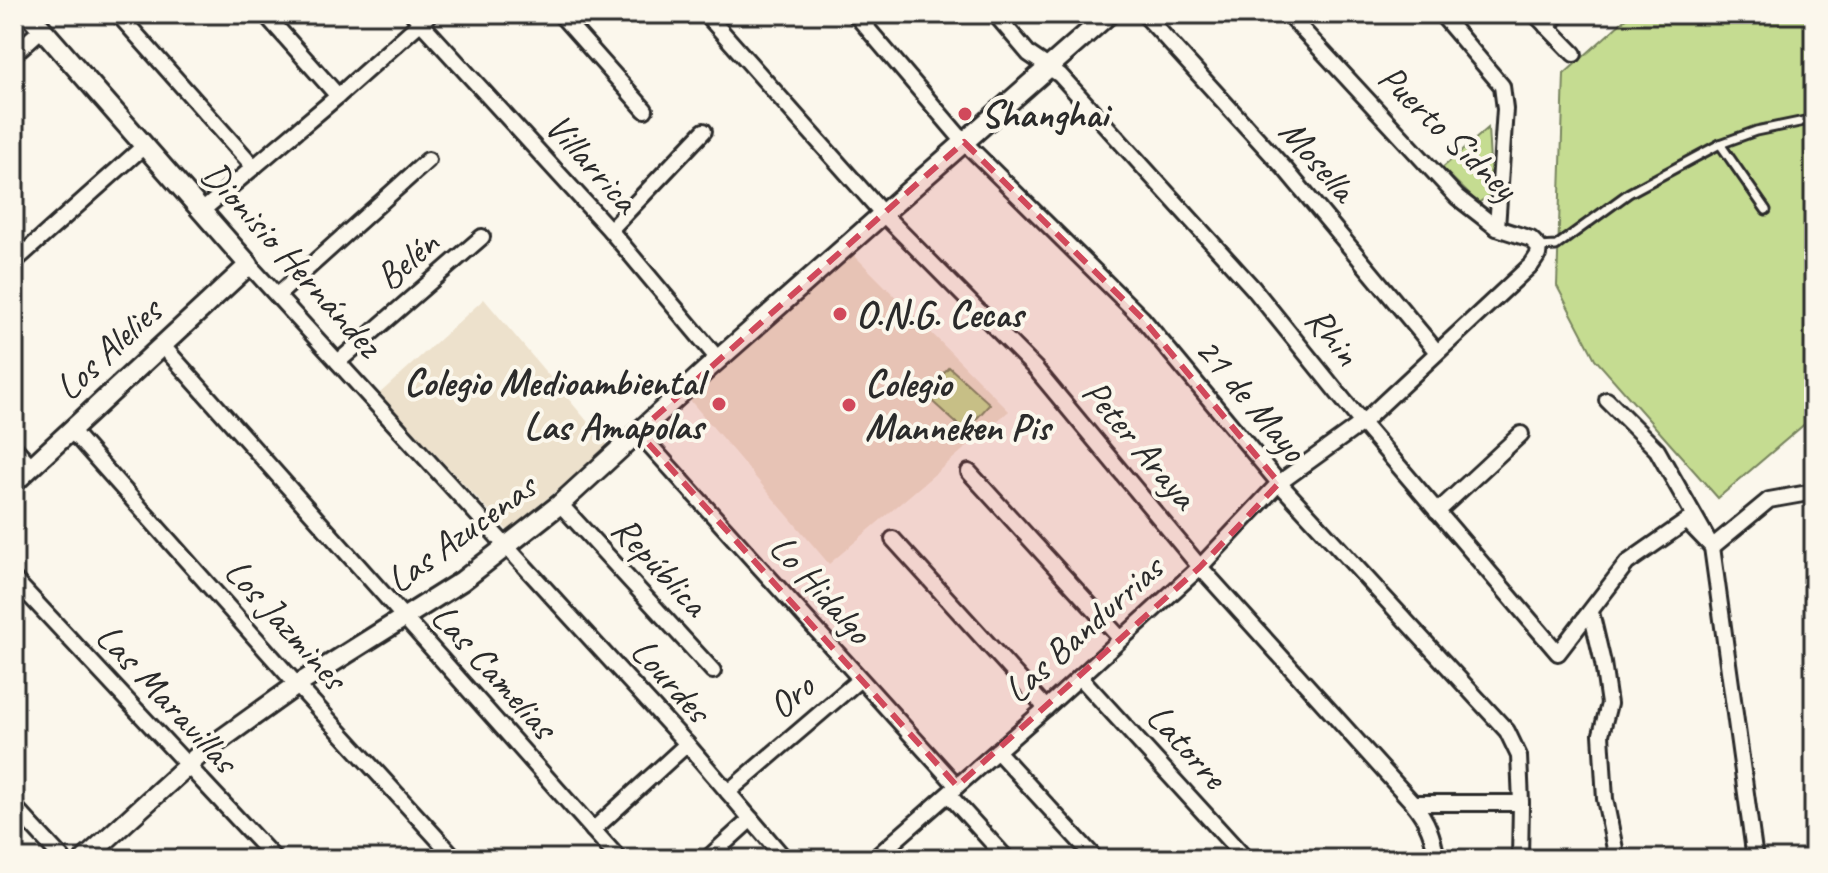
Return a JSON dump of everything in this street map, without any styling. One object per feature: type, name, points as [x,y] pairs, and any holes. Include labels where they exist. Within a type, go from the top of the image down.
[{"type":"street","name":"Dionisio Hernández","points":[[29,14],[249,265],[507,548]]},
{"type":"street","points":[[118,14],[254,167]]},
{"type":"street","points":[[265,14],[338,96]]},
{"type":"street","points":[[560,14],[645,110]]},
{"type":"street","name":"Peter Araya","points":[[706,14],[884,215],[1035,368],[1200,567],[1413,803],[1425,817],[1437,859]]},
{"type":"street","name":"21 de Mayo","points":[[855,14],[964,142],[1142,318],[1279,483],[1507,731],[1519,756],[1520,859]]},
{"type":"street","name":"Rhin","points":[[995,14],[1029,54],[1060,75],[1253,288],[1362,423],[1558,653],[1591,612]]},
{"type":"street","name":"Las Azucenas","points":[[85,859],[187,766],[297,685],[507,548],[1109,14]]},
{"type":"street","name":"Mosella","points":[[1144,14],[1285,169],[1437,352]]},
{"type":"street","name":"Puerto Sidney","points":[[1288,14],[1457,197],[1497,228],[1531,239],[1539,247]]},
{"type":"street","points":[[1441,14],[1502,86],[1505,109],[1497,228]]},
{"type":"street","points":[[1535,14],[1574,54]]},
{"type":"street","points":[[1546,26],[1559,14]]},
{"type":"street","points":[[203,210],[338,96],[421,17]]},
{"type":"street","name":"Villarrica","points":[[421,17],[610,230],[718,359]]},
{"type":"street","points":[[14,54],[42,29]]},
{"type":"street","points":[[610,230],[704,131]]},
{"type":"street","points":[[14,262],[144,146]]},
{"type":"street","points":[[278,295],[428,160]]},
{"type":"street","name":"Belén","points":[[338,362],[482,237]]},
{"type":"street","name":"Las Bandurrias","points":[[874,859],[1200,567],[1279,483],[1362,423],[1532,264],[1539,247]]},
{"type":"street","name":"Los Alelies","points":[[14,483],[249,265]]},
{"type":"street","name":"Las Camelias","points":[[162,345],[619,859]]},
{"type":"street","points":[[1607,400],[1657,450],[1712,547],[1755,859]]},
{"type":"street","name":"Los Jazmines","points":[[71,430],[456,859]]},
{"type":"street","name":"Lo Hidalgo","points":[[638,432],[859,680],[1003,854]]},
{"type":"street","points":[[1437,512],[1521,434]]},
{"type":"street","points":[[14,447],[32,467]]},
{"type":"street","points":[[969,472],[1120,638]]},
{"type":"street","points":[[1712,547],[1769,500],[1814,492]]},
{"type":"street","name":"República","points":[[560,504],[713,671]]},
{"type":"street","points":[[1617,859],[1605,799],[1601,734],[1609,704],[1591,612],[1627,563],[1687,521],[1712,547]]},
{"type":"street","points":[[893,539],[1046,708]]},
{"type":"street","name":"Lourdes","points":[[507,548],[687,744],[785,859]]},
{"type":"street","name":"Las Maravillas","points":[[14,579],[275,859]]},
{"type":"street","name":"Latorre","points":[[1080,677],[1246,859]]},
{"type":"street","name":"Oro","points":[[728,792],[859,680]]},
{"type":"street","points":[[593,830],[687,744]]},
{"type":"street","points":[[997,751],[1096,859]]},
{"type":"street","points":[[1413,803],[1521,803]]},
{"type":"street","points":[[14,806],[63,859]]},
{"type":"street","points":[[707,859],[751,819]]},
{"type":"street","points":[[986,859],[1003,854]]},
{"type":"lane","points":[[1539,247],[1556,246],[1629,193],[1720,144],[1756,131],[1814,119]]},
{"type":"lane","points":[[1720,144],[1766,210]]},
{"type":"highlighted area","points":[[964,142],[1142,318],[1279,483],[1200,567],[957,786],[638,432]]},
{"type":"shaded area","name":"Colegio Manneken Pis","points":[[850,251],[1009,411],[829,564],[689,399]]},
{"type":"shaded area","points":[[484,299],[609,447],[508,531],[379,394]]},
{"type":"green space","points":[[1631,14],[1814,14],[1814,416],[1718,498],[1595,359],[1557,286],[1564,74]]},
{"type":"green space","points":[[1488,128],[1492,194],[1478,203],[1442,168]]},
{"type":"green space","points":[[949,367],[990,404],[965,431],[924,394]]},
{"type":"place","name":"Shanghai","points":[[965,114]]},
{"type":"place","name":"O.N.G. Cecas","points":[[840,314]]},
{"type":"place","name":"Colegio Medioambiental Las Amapolas","points":[[719,404]]},
{"type":"place","name":"Colegio Manneken Pis","points":[[849,405]]}]
